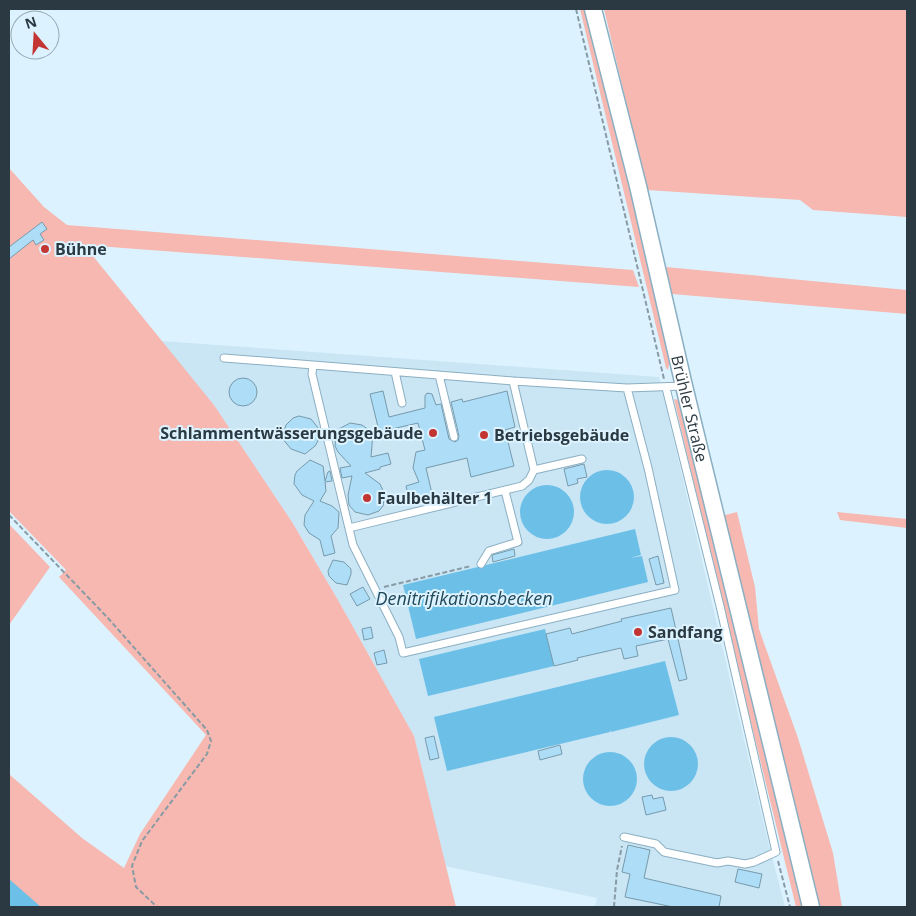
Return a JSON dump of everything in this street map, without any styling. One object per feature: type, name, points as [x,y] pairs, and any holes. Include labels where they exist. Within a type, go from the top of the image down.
[{"type":"street","name":"Brühler Straße","points":[[593,9],[638,186],[684,386],[811,907]]},
{"type":"lane","points":[[224,358],[627,388],[684,386]]},
{"type":"lane","points":[[314,365],[312,374],[353,546],[399,637],[403,654],[675,590],[648,468],[627,388]]},
{"type":"lane","points":[[395,372],[402,403]]},
{"type":"lane","points":[[439,375],[454,436]]},
{"type":"lane","points":[[349,528],[505,491],[522,486],[529,480],[534,470],[513,381]]},
{"type":"lane","points":[[624,837],[656,844],[664,852],[717,863],[728,861],[745,864],[776,852],[720,606],[666,388]]},
{"type":"lane","points":[[534,470],[582,459]]},
{"type":"lane","points":[[481,564],[489,551],[518,542],[505,491]]},
{"type":"path","points":[[576,9],[666,388]]},
{"type":"path","points":[[9,515],[107,617],[207,730],[211,741],[207,754],[142,841],[132,866],[136,886],[157,907]]},
{"type":"path","points":[[375,590],[481,564]]},
{"type":"path","points":[[614,907],[617,870],[624,837]]},
{"type":"path","points":[[776,852],[790,907]]},
{"type":"shaded area","points":[[580,9],[588,9],[670,360],[668,370],[666,368]]},
{"type":"shaded area","points":[[604,9],[907,9],[907,217],[813,210],[800,200],[647,190]]},
{"type":"shaded area","points":[[9,168],[44,207],[67,225],[633,270],[639,287],[84,245],[214,405],[292,522],[338,600],[414,736],[456,907],[9,907],[9,774],[82,838],[124,868],[140,834],[206,735],[59,577],[66,570],[9,511]]},
{"type":"shaded area","points":[[666,267],[907,290],[907,314],[672,294]]},
{"type":"shaded area","points":[[161,341],[659,377],[785,907],[595,907],[597,898],[445,866],[414,736],[292,522],[214,405]]},
{"type":"shaded area","points":[[674,399],[678,400],[682,406],[806,907],[796,907]]},
{"type":"shaded area","points":[[737,512],[755,587],[759,629],[798,738],[833,853],[842,907],[817,907],[761,662],[721,516]]},
{"type":"shaded area","points":[[837,512],[907,519],[907,528],[840,520]]},
{"type":"shaded area","points":[[9,524],[50,567],[9,625]]},
{"type":"water","points":[[607,470],[626,478],[634,497],[626,516],[607,524],[588,516],[580,497],[588,478]]},
{"type":"water","points":[[547,485],[557,487],[566,493],[572,502],[574,512],[572,522],[566,531],[557,537],[547,539],[537,537],[528,531],[522,522],[520,512],[522,502],[528,493],[537,487]]},
{"type":"water","name":"Denitrifikationsbecken","points":[[635,529],[641,555],[630,558],[642,556],[648,582],[416,639],[403,585]]},
{"type":"water","points":[[545,629],[554,666],[428,696],[419,659]]},
{"type":"water","points":[[665,661],[679,715],[611,732],[610,730],[610,732],[447,771],[434,717]]},
{"type":"water","points":[[671,737],[681,739],[690,745],[696,754],[698,764],[696,774],[690,783],[681,789],[671,791],[661,789],[652,783],[646,774],[644,764],[646,754],[652,745],[661,739]]},
{"type":"water","points":[[610,752],[620,754],[629,760],[635,769],[637,779],[635,789],[629,798],[620,804],[610,806],[600,804],[591,798],[585,789],[583,779],[585,769],[591,760],[600,754]]},
{"type":"water","points":[[9,879],[41,907],[9,907]]},
{"type":"building","points":[[42,222],[47,229],[40,234],[44,240],[36,245],[33,240],[9,259],[9,247]]},
{"type":"building","points":[[243,378],[253,382],[257,392],[253,402],[243,406],[233,402],[229,392],[233,382]]},
{"type":"building","points":[[383,391],[389,417],[425,408],[425,396],[427,393],[432,394],[436,405],[441,404],[449,439],[455,442],[459,436],[451,402],[462,399],[463,402],[507,391],[515,427],[505,430],[514,466],[471,477],[467,458],[426,468],[433,498],[410,504],[406,486],[419,482],[413,468],[416,452],[425,450],[418,423],[392,429],[393,432],[380,435],[370,394]]},
{"type":"building","points":[[299,416],[311,419],[319,429],[318,441],[305,454],[291,449],[282,438],[286,425],[293,418]]},
{"type":"building","points":[[350,423],[362,425],[373,433],[371,457],[388,453],[391,464],[365,473],[380,484],[385,495],[383,506],[379,511],[368,515],[355,512],[349,505],[348,495],[352,476],[342,478],[340,468],[351,466],[335,446],[336,434],[339,429]]},
{"type":"building","points":[[310,460],[323,466],[325,481],[330,471],[332,481],[325,482],[326,491],[320,501],[332,506],[339,512],[338,528],[331,536],[335,553],[324,556],[320,540],[309,533],[304,525],[305,515],[314,501],[302,495],[294,484],[297,471]]},
{"type":"building","points":[[584,464],[587,477],[577,479],[578,483],[568,486],[564,469]]},
{"type":"building","points":[[514,549],[515,556],[493,562],[492,555]]},
{"type":"building","points":[[658,556],[664,583],[656,585],[649,559]]},
{"type":"building","points":[[333,560],[344,562],[351,569],[347,585],[336,583],[329,576],[328,571]]},
{"type":"building","points":[[363,587],[370,599],[357,606],[350,594]]},
{"type":"building","points":[[671,608],[687,679],[679,681],[668,639],[636,646],[638,656],[624,659],[621,648],[577,658],[578,660],[554,666],[546,634],[570,628],[572,634],[622,621],[621,619]]},
{"type":"building","points":[[371,627],[373,638],[364,640],[362,629]]},
{"type":"building","points":[[384,650],[387,663],[377,665],[374,653]]},
{"type":"building","points":[[434,736],[439,758],[430,760],[425,738]]},
{"type":"building","points":[[560,745],[562,754],[540,760],[538,751]]},
{"type":"building","points":[[652,795],[653,799],[663,797],[666,810],[646,815],[642,797]]},
{"type":"building","points":[[628,845],[650,850],[644,878],[721,896],[719,907],[673,907],[625,897],[630,874],[622,872]]},
{"type":"building","points":[[738,869],[762,874],[759,888],[735,882]]},
{"type":"place","name":"Bühne","points":[[45,249]]},
{"type":"place","name":"Schlammentwässerungsgebäude","points":[[433,433]]},
{"type":"place","name":"Betriebsgebäude","points":[[484,435]]},
{"type":"place","name":"Faulbehälter 1","points":[[367,498]]},
{"type":"place","name":"Sandfang","points":[[638,632]]}]
